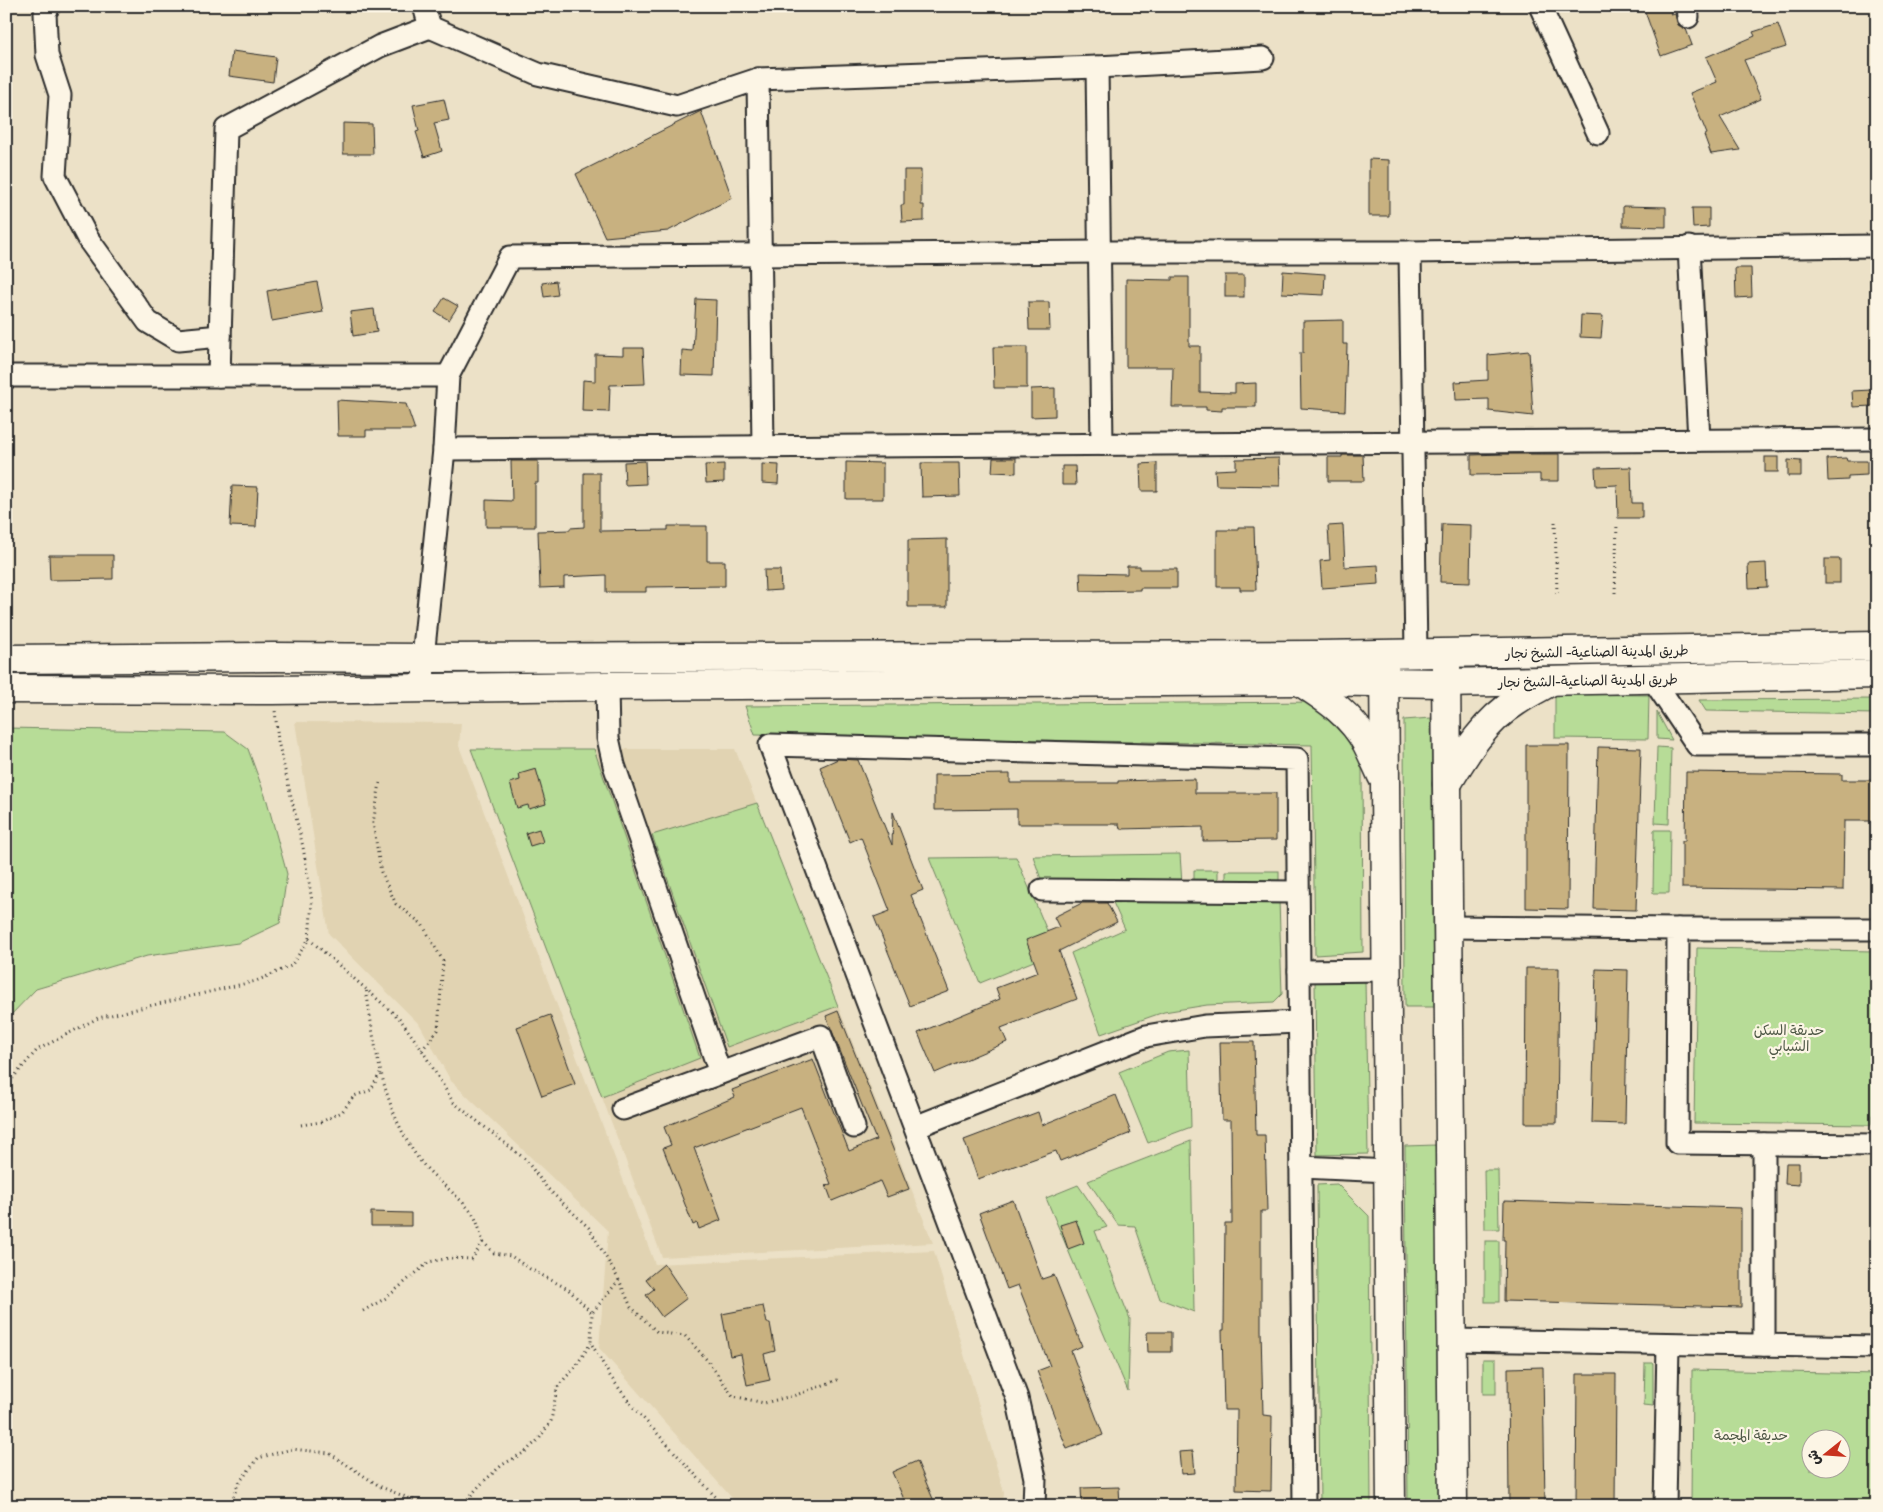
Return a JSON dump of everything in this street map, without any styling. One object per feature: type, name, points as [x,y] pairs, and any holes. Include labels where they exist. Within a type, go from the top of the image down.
[{"type":"main road","name":"طريق المدينة الصناعية- الشيخ نجار","points":[[6,659],[1318,655],[1877,646]]},
{"type":"main road","points":[[1446,653],[1453,1506]]},
{"type":"main road","points":[[1384,654],[1391,1506]]},
{"type":"main road","name":"طريق المدينة الصناعية-الشيخ نجار","points":[[6,689],[273,690],[424,687],[1299,681],[1445,683],[1877,674]]},
{"type":"main road","points":[[1299,681],[1343,712],[1356,727],[1367,743],[1386,785]]},
{"type":"main road","points":[[1447,784],[1465,753],[1488,724],[1516,701],[1551,682]]},
{"type":"street","points":[[49,6],[45,13],[47,55],[60,95],[55,176],[88,239],[148,322],[178,340],[220,336]]},
{"type":"street","points":[[424,6],[430,27]]},
{"type":"street","points":[[1540,6],[1598,133]]},
{"type":"street","points":[[219,376],[226,129],[380,46],[430,27],[538,74],[677,106],[758,79],[1097,68],[1263,58]]},
{"type":"street","points":[[1097,68],[1102,444]]},
{"type":"street","points":[[758,79],[763,447]]},
{"type":"street","points":[[424,687],[423,658],[444,449],[448,376],[510,257],[1100,252],[1410,252],[1877,246]]},
{"type":"street","points":[[1689,247],[1698,440]]},
{"type":"street","points":[[1410,252],[1416,653]]},
{"type":"street","points":[[6,376],[448,376]]},
{"type":"street","points":[[444,449],[1877,439]]},
{"type":"street","points":[[1652,678],[1697,745],[1877,745]]},
{"type":"street","points":[[607,686],[608,738],[614,765],[720,1073]]},
{"type":"street","points":[[1034,1506],[1036,1478],[1017,1398],[770,745],[1297,759],[1304,1506]]},
{"type":"street","points":[[1042,890],[1298,892]]},
{"type":"street","points":[[1448,927],[1877,930]]},
{"type":"street","points":[[1678,929],[1677,1143],[1877,1145]]},
{"type":"street","points":[[1299,971],[1387,970]]},
{"type":"street","points":[[915,1128],[1146,1036],[1205,1026],[1299,1022]]},
{"type":"street","points":[[623,1109],[821,1036],[854,1127]]},
{"type":"street","points":[[1764,1144],[1764,1345]]},
{"type":"street","points":[[1301,1167],[1389,1171]]},
{"type":"street","points":[[1452,1340],[1877,1347]]},
{"type":"street","points":[[1665,1506],[1668,1344]]},
{"type":"path","points":[[1555,522],[1558,593]]},
{"type":"path","points":[[1616,593],[1617,523]]},
{"type":"path","points":[[6,1086],[37,1050],[98,1018],[256,981],[291,966],[309,939],[312,901],[303,847],[278,741],[273,690]]},
{"type":"path","points":[[380,783],[373,823],[381,872],[396,904],[422,924],[443,961],[438,1030],[422,1050]]},
{"type":"path","points":[[309,939],[400,1019],[422,1050],[453,1102],[525,1159],[547,1188],[589,1228],[620,1280],[631,1307],[657,1332],[685,1336],[708,1361],[733,1396],[764,1403],[796,1395],[840,1379]]},
{"type":"path","points":[[366,988],[380,1072],[390,1106],[412,1150],[433,1175],[473,1215],[483,1242],[494,1253],[511,1256],[530,1269],[568,1289],[592,1313]]},
{"type":"path","points":[[301,1125],[321,1122],[342,1112],[354,1096],[371,1090],[380,1072]]},
{"type":"path","points":[[363,1311],[386,1298],[429,1262],[450,1258],[472,1259],[483,1242]]},
{"type":"path","points":[[461,1506],[502,1465],[525,1452],[539,1439],[551,1421],[557,1388],[574,1369],[591,1343],[592,1313],[620,1280]]},
{"type":"path","points":[[591,1343],[610,1376],[633,1407],[724,1506]]},
{"type":"path","points":[[230,1506],[238,1484],[258,1458],[292,1449],[329,1454],[381,1486],[428,1506],[438,1506]]},
{"type":"shaded area","points":[[295,722],[461,723],[459,746],[655,1264],[934,1251],[1004,1492],[1003,1506],[739,1506],[599,1348],[608,1231],[451,1081],[420,1025],[329,934]]},
{"type":"shaded area","points":[[471,749],[735,749],[933,1243],[662,1257]]},
{"type":"green space","points":[[1555,694],[1649,695],[1648,739],[1555,738]]},
{"type":"green space","points":[[1877,699],[1877,714],[1706,711],[1699,700]]},
{"type":"green space","points":[[1327,702],[1348,728],[1362,768],[1363,952],[1315,955],[1312,745],[755,735],[745,706]]},
{"type":"green space","points":[[1657,712],[1672,740],[1657,739]]},
{"type":"green space","points":[[1431,718],[1434,1007],[1405,1007],[1404,720]]},
{"type":"green space","points":[[6,728],[225,732],[248,749],[267,801],[287,874],[280,923],[238,943],[147,956],[36,989],[6,1020]]},
{"type":"green space","points":[[1657,747],[1671,748],[1669,824],[1655,823]]},
{"type":"green space","points":[[471,749],[594,749],[700,1058],[602,1097]]},
{"type":"green space","points":[[757,803],[838,1006],[727,1047],[652,835]]},
{"type":"green space","points":[[1654,830],[1670,830],[1669,893],[1653,893]]},
{"type":"green space","points":[[1180,854],[1182,884],[1043,885],[1033,856]]},
{"type":"green space","points":[[1016,857],[1056,952],[980,983],[929,858]]},
{"type":"green space","points":[[1194,870],[1218,870],[1218,883],[1194,882]]},
{"type":"green space","points":[[1226,871],[1279,871],[1279,883],[1226,883]]},
{"type":"green space","points":[[1111,898],[1279,900],[1282,994],[1274,1002],[1207,1005],[1164,1012],[1101,1034],[1071,953],[1125,929]]},
{"type":"green space","name":"حدبقة السكن الشبابي","points":[[1697,948],[1874,951],[1874,970],[1877,970],[1877,1115],[1872,1115],[1871,1125],[1694,1123]]},
{"type":"green space","points":[[1365,980],[1368,1154],[1317,1155],[1315,981]]},
{"type":"green space","points":[[1189,1050],[1191,1127],[1148,1143],[1119,1072],[1168,1052]]},
{"type":"green space","points":[[1191,1141],[1194,1312],[1160,1299],[1135,1226],[1118,1225],[1088,1181]]},
{"type":"green space","points":[[1436,1145],[1438,1506],[1408,1506],[1405,1146]]},
{"type":"green space","points":[[1484,1170],[1498,1170],[1499,1229],[1485,1229]]},
{"type":"green space","points":[[1337,1184],[1369,1216],[1371,1506],[1320,1506],[1317,1185]]},
{"type":"green space","points":[[1078,1185],[1107,1227],[1095,1231],[1130,1319],[1128,1391],[1046,1198]]},
{"type":"green space","points":[[1485,1241],[1499,1241],[1499,1302],[1485,1302]]},
{"type":"green space","points":[[1483,1359],[1496,1359],[1496,1394],[1483,1394]]},
{"type":"green space","points":[[1645,1363],[1653,1363],[1653,1406],[1644,1405]]},
{"type":"green space","name":"حديقة المجمة","points":[[1692,1370],[1877,1374],[1877,1506],[1691,1506]]},
{"type":"building","points":[[1643,6],[1669,6],[1671,15],[1675,14],[1678,25],[1686,29],[1692,45],[1661,56]]},
{"type":"building","points":[[1778,24],[1786,47],[1744,60],[1761,99],[1720,117],[1740,150],[1711,154],[1704,135],[1707,134],[1690,93],[1717,82],[1706,57],[1755,36],[1753,32]]},
{"type":"building","points":[[232,51],[276,57],[273,82],[229,76]]},
{"type":"building","points":[[444,99],[449,120],[434,123],[442,151],[424,157],[416,132],[419,131],[413,105]]},
{"type":"building","points":[[701,111],[732,198],[668,231],[605,237],[576,174]]},
{"type":"building","points":[[343,123],[372,124],[373,154],[343,154]]},
{"type":"building","points":[[1369,159],[1389,160],[1389,216],[1369,216]]},
{"type":"building","points":[[904,170],[921,170],[921,205],[924,205],[924,221],[902,222],[901,205],[904,205]]},
{"type":"building","points":[[1623,206],[1666,207],[1666,227],[1623,226]]},
{"type":"building","points":[[1692,208],[1709,208],[1709,227],[1693,228]]},
{"type":"building","points":[[1735,268],[1751,268],[1752,297],[1736,298]]},
{"type":"building","points":[[1283,271],[1325,274],[1324,295],[1282,293]]},
{"type":"building","points":[[1225,275],[1244,275],[1244,297],[1225,297]]},
{"type":"building","points":[[1172,277],[1189,277],[1189,346],[1200,346],[1200,392],[1235,393],[1235,384],[1256,383],[1256,407],[1222,407],[1222,411],[1206,410],[1206,407],[1172,407],[1173,367],[1126,367],[1126,279],[1172,280]]},
{"type":"building","points":[[556,281],[558,295],[544,297],[542,283]]},
{"type":"building","points":[[317,282],[323,312],[272,321],[267,291]]},
{"type":"building","points":[[444,298],[458,306],[449,320],[435,312]]},
{"type":"building","points":[[696,299],[716,300],[714,376],[681,375],[682,350],[693,351]]},
{"type":"building","points":[[1028,302],[1049,302],[1050,330],[1029,330]]},
{"type":"building","points":[[374,309],[377,332],[353,336],[350,312]]},
{"type":"building","points":[[1581,315],[1603,316],[1601,338],[1580,337]]},
{"type":"building","points":[[1343,320],[1343,344],[1347,344],[1345,411],[1301,408],[1300,353],[1303,353],[1303,321]]},
{"type":"building","points":[[993,347],[1027,347],[1027,388],[994,388]]},
{"type":"building","points":[[623,348],[643,348],[645,384],[610,385],[609,412],[582,411],[583,380],[595,381],[595,354],[623,355]]},
{"type":"building","points":[[1529,351],[1533,416],[1489,411],[1489,399],[1456,400],[1455,382],[1488,380],[1488,355]]},
{"type":"building","points":[[1055,388],[1055,416],[1031,417],[1031,389]]},
{"type":"building","points":[[1871,390],[1872,406],[1853,407],[1852,391]]},
{"type":"building","points":[[337,400],[406,404],[415,430],[366,430],[366,436],[338,436]]},
{"type":"building","points":[[1559,454],[1559,481],[1540,481],[1540,474],[1471,475],[1471,455]]},
{"type":"building","points":[[1342,455],[1363,455],[1364,481],[1328,481],[1328,457],[1342,457]]},
{"type":"building","points":[[1765,457],[1778,457],[1778,472],[1765,472]]},
{"type":"building","points":[[993,458],[1016,458],[1016,473],[992,472]]},
{"type":"building","points":[[1279,458],[1280,486],[1216,485],[1215,470],[1236,469],[1236,459]]},
{"type":"building","points":[[1846,458],[1847,461],[1867,461],[1867,475],[1848,476],[1848,480],[1828,481],[1827,459]]},
{"type":"building","points":[[1788,460],[1801,461],[1801,476],[1788,476]]},
{"type":"building","points":[[511,461],[538,461],[538,483],[535,483],[535,527],[486,527],[486,500],[512,501]]},
{"type":"building","points":[[645,461],[646,484],[625,485],[624,462]]},
{"type":"building","points":[[846,462],[883,463],[883,499],[846,499]]},
{"type":"building","points":[[921,463],[959,463],[960,496],[922,497]]},
{"type":"building","points":[[1157,463],[1157,491],[1141,491],[1140,464]]},
{"type":"building","points":[[724,464],[724,482],[706,483],[705,465]]},
{"type":"building","points":[[762,464],[779,465],[778,484],[762,483]]},
{"type":"building","points":[[1062,466],[1075,466],[1076,485],[1062,485]]},
{"type":"building","points":[[1631,467],[1632,503],[1642,503],[1642,518],[1618,518],[1617,485],[1596,486],[1595,468]]},
{"type":"building","points":[[584,473],[600,473],[600,531],[668,530],[668,526],[707,526],[707,561],[725,561],[725,586],[646,587],[646,592],[606,592],[606,575],[564,577],[564,587],[540,588],[538,531],[570,530],[570,528],[584,527]]},
{"type":"building","points":[[232,486],[258,487],[256,527],[230,526]]},
{"type":"building","points":[[1442,524],[1471,525],[1470,583],[1440,582]]},
{"type":"building","points":[[1343,525],[1345,567],[1378,565],[1379,584],[1322,588],[1320,561],[1330,560],[1328,526]]},
{"type":"building","points":[[1238,527],[1254,527],[1256,590],[1240,590],[1240,587],[1217,587],[1217,530],[1238,530]]},
{"type":"building","points":[[947,539],[947,607],[908,607],[908,540]]},
{"type":"building","points":[[49,555],[113,555],[113,579],[50,580]]},
{"type":"building","points":[[1825,559],[1840,559],[1840,583],[1825,583]]},
{"type":"building","points":[[1766,563],[1767,587],[1749,588],[1748,564]]},
{"type":"building","points":[[1127,566],[1140,566],[1140,569],[1177,569],[1177,588],[1081,591],[1080,573],[1127,574]]},
{"type":"building","points":[[764,570],[780,570],[781,590],[765,591]]},
{"type":"building","points":[[1526,745],[1569,745],[1568,909],[1526,908]]},
{"type":"building","points":[[1598,747],[1641,748],[1636,910],[1594,909]]},
{"type":"building","points":[[838,759],[858,760],[892,845],[893,812],[923,890],[911,895],[949,991],[910,1006],[874,917],[890,911],[861,837],[850,842],[820,767]]},
{"type":"building","points":[[536,769],[546,804],[529,809],[528,805],[517,808],[510,783],[520,780],[519,774]]},
{"type":"building","points":[[1686,772],[1842,774],[1842,780],[1877,780],[1877,821],[1844,821],[1843,890],[1682,888],[1682,841],[1685,841]]},
{"type":"building","points":[[1010,774],[1010,783],[1118,783],[1118,781],[1195,779],[1195,793],[1276,793],[1276,840],[1203,841],[1203,827],[1120,829],[1119,824],[1017,824],[1017,809],[934,810],[934,775]]},
{"type":"building","points":[[539,829],[543,842],[530,846],[526,833]]},
{"type":"building","points":[[1082,903],[1107,903],[1117,922],[1059,951],[1077,999],[1001,1028],[1007,1042],[935,1073],[918,1033],[1000,999],[996,988],[1038,972],[1026,940],[1059,927],[1054,917]]},
{"type":"building","points":[[1526,968],[1559,968],[1557,1123],[1525,1123]]},
{"type":"building","points":[[1596,969],[1628,970],[1625,1124],[1592,1123]]},
{"type":"building","points":[[838,1011],[909,1189],[887,1197],[880,1181],[832,1201],[826,1185],[831,1184],[801,1107],[694,1148],[721,1220],[699,1229],[697,1223],[693,1225],[663,1148],[671,1145],[664,1127],[735,1097],[732,1090],[813,1059],[849,1151],[876,1140],[826,1016]]},
{"type":"building","points":[[550,1015],[575,1084],[542,1096],[517,1027]]},
{"type":"building","points":[[1220,1042],[1254,1042],[1256,1135],[1265,1135],[1267,1211],[1261,1211],[1261,1330],[1263,1415],[1272,1416],[1271,1491],[1236,1490],[1237,1410],[1224,1410],[1222,1330],[1224,1330],[1225,1223],[1232,1223],[1231,1120],[1222,1120]]},
{"type":"building","points":[[1116,1095],[1131,1133],[1060,1161],[1056,1151],[978,1179],[964,1140],[1038,1112],[1042,1125]]},
{"type":"building","points":[[1786,1163],[1799,1163],[1799,1185],[1785,1184]]},
{"type":"building","points":[[1013,1200],[1042,1279],[1054,1275],[1082,1346],[1071,1351],[1103,1435],[1067,1449],[1037,1371],[1050,1366],[1018,1285],[1007,1289],[979,1213]]},
{"type":"building","points":[[1504,1201],[1741,1208],[1741,1307],[1504,1301]]},
{"type":"building","points":[[371,1212],[411,1213],[411,1226],[371,1226]]},
{"type":"building","points":[[1076,1220],[1084,1243],[1068,1249],[1060,1225]]},
{"type":"building","points":[[664,1264],[687,1298],[662,1317],[646,1295],[654,1289],[646,1279]]},
{"type":"building","points":[[763,1306],[767,1323],[770,1323],[775,1351],[764,1354],[770,1380],[747,1385],[741,1354],[730,1356],[722,1314]]},
{"type":"building","points":[[1147,1332],[1171,1332],[1171,1352],[1148,1352]]},
{"type":"building","points":[[1543,1367],[1545,1506],[1509,1506],[1508,1368]]},
{"type":"building","points":[[1577,1374],[1616,1374],[1615,1506],[1576,1506]]},
{"type":"building","points":[[1193,1451],[1195,1473],[1181,1474],[1179,1452]]},
{"type":"building","points":[[917,1461],[936,1506],[907,1506],[892,1472]]},
{"type":"building","points":[[1119,1487],[1120,1506],[1082,1506],[1081,1488]]}]
